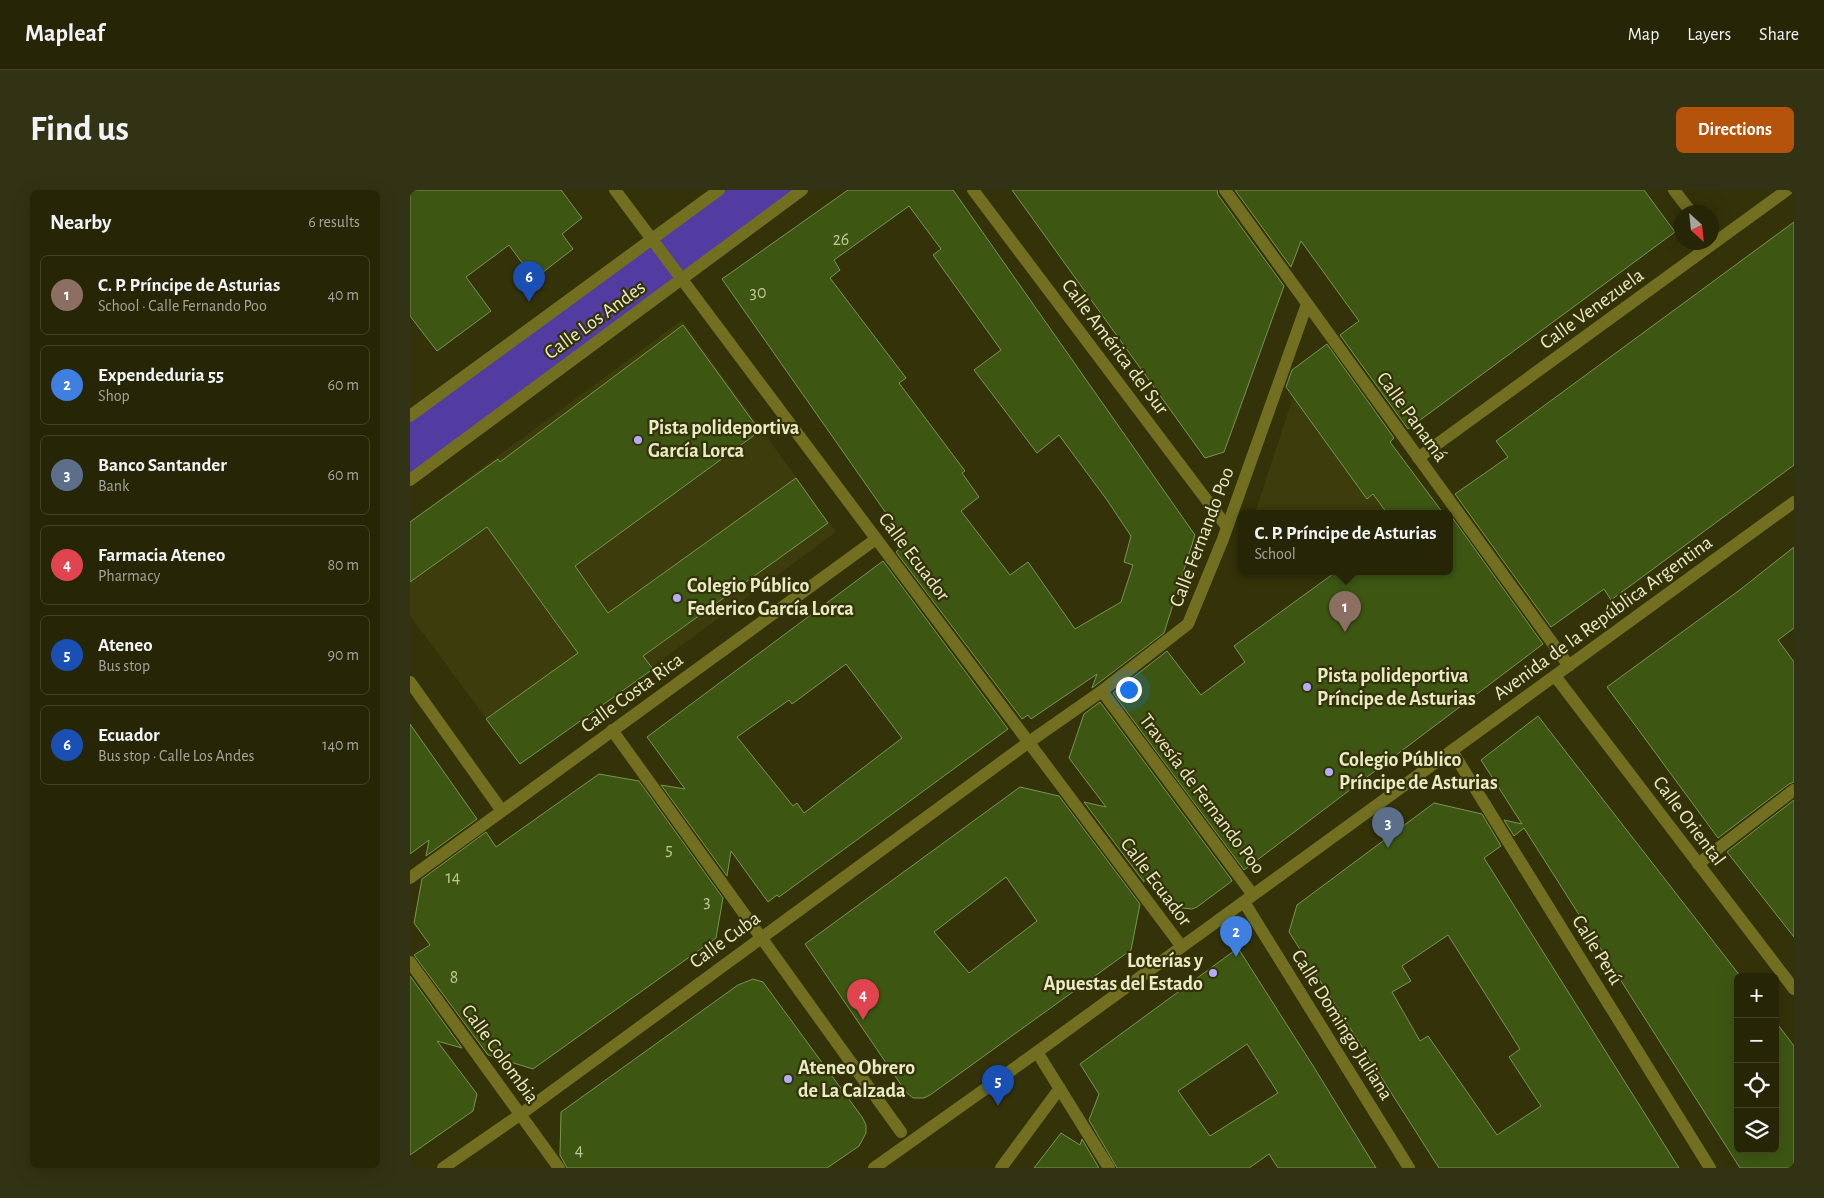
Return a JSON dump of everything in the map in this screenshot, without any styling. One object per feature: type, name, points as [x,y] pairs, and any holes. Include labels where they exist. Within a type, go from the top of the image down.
[{"type":"street","name":"Calle Ecuador","points":[[615,190],[1182,947]]},
{"type":"street","name":"Calle Los Andes","points":[[410,416],[719,190]]},
{"type":"street","name":"Calle Los Andes","points":[[410,480],[802,190]]},
{"type":"street","name":"Calle América del Sur","points":[[973,190],[1227,527]]},
{"type":"street","name":"Calle Panamá","points":[[1225,190],[1569,666]]},
{"type":"street","points":[[1674,190],[1686,205]]},
{"type":"street","name":"Calle Venezuela","points":[[1719,237],[1787,190]]},
{"type":"street","name":"Calle Venezuela","points":[[1418,458],[1701,250]]},
{"type":"street","name":"Calle Fernando Poo","points":[[1029,742],[1102,691],[1188,624],[1227,527],[1307,304]]},
{"type":"street","name":"Avenida de la República Argentina","points":[[874,1168],[1037,1052],[1794,502]]},
{"type":"street","name":"Calle Costa Rica","points":[[410,878],[876,539]]},
{"type":"street","name":"Calle Oriental","points":[[1555,676],[1794,989]]},
{"type":"street","points":[[410,682],[502,811]]},
{"type":"street","name":"Travesía de Fernando Poo","points":[[1102,691],[1249,898]]},
{"type":"street","points":[[612,730],[901,1132]]},
{"type":"street","name":"Calle Cuba","points":[[443,1168],[520,1114],[1029,742]]},
{"type":"street","name":"Calle Perú","points":[[1452,751],[1710,1168]]},
{"type":"street","points":[[1698,864],[1794,790]]},
{"type":"street","name":"Calle Domingo Juliana","points":[[1249,898],[1409,1168]]},
{"type":"street","name":"Calle Colombia","points":[[410,962],[559,1168]]},
{"type":"street","points":[[1037,1052],[1109,1168]]},
{"type":"street","points":[[1001,1168],[1060,1088]]},
{"type":"shaded area","points":[[719,190],[802,190],[410,480],[410,416]]},
{"type":"shaded area","points":[[682,320],[836,532],[520,764],[410,616],[410,521]]},
{"type":"shaded area","points":[[1293,397],[1367,499],[1374,495],[1385,510],[1256,510]]},
{"type":"building","points":[[410,190],[561,190],[582,218],[562,234],[573,249],[534,279],[509,245],[466,277],[491,311],[437,351],[410,316]]},
{"type":"building","points":[[848,190],[953,190],[1195,535],[1164,633],[1092,688],[1097,674],[1031,719],[1028,715],[1022,719],[896,552],[907,543],[722,279]],"holes":[[[909,206],[941,249],[933,255],[1001,350],[974,370],[1037,453],[1059,435],[1131,536],[1124,562],[1133,565],[1121,602],[1075,629],[1028,562],[1010,575],[961,511],[979,497],[962,473],[965,471],[899,383],[906,378],[830,278],[840,270],[834,260]]]},
{"type":"building","points":[[1012,190],[1217,190],[1218,195],[1284,286],[1224,452],[1205,458]]},
{"type":"building","points":[[1235,190],[1644,190],[1674,231],[1674,233],[1408,429],[1340,335],[1359,321],[1301,241],[1291,267]]},
{"type":"building","points":[[1794,222],[1794,465],[1611,600],[1604,589],[1551,627],[1455,494],[1508,457],[1496,441]]},
{"type":"building","points":[[683,325],[760,431],[575,566],[608,613],[796,478],[828,523],[643,656],[653,669],[520,764],[486,719],[578,653],[487,527],[410,582],[410,522],[498,459],[500,462]]},
{"type":"building","points":[[1327,344],[1394,438],[1390,442],[1441,510],[1385,510],[1373,494],[1367,499],[1286,387],[1292,370]]},
{"type":"building","points":[[1453,519],[1543,644],[1244,870],[1113,693],[1167,651],[1201,695],[1245,662],[1234,646],[1332,575],[1453,575]]},
{"type":"building","points":[[1794,547],[1794,628],[1778,640],[1794,662],[1794,782],[1718,838],[1607,687],[1741,589]]},
{"type":"building","points":[[883,561],[1008,729],[779,897],[777,895],[768,902],[731,851],[727,876],[661,785],[685,789],[647,737]],"holes":[[[846,664],[902,738],[804,813],[797,803],[793,806],[737,737],[789,700],[792,704]]]},
{"type":"building","points":[[1100,702],[1232,881],[1197,907],[1192,909],[1182,908],[1144,879],[1144,882],[1084,802],[1106,807],[1069,758],[1084,714]]},
{"type":"building","points":[[1538,716],[1738,973],[1734,973],[1734,1153],[1779,1153],[1779,1026],[1794,1046],[1794,1168],[1740,1168],[1524,828],[1514,836],[1504,820],[1522,824],[1481,760]]},
{"type":"building","points":[[410,724],[477,819],[426,856],[429,840],[410,854]]},
{"type":"building","points":[[599,774],[639,781],[723,898],[716,938],[533,1069],[488,1055],[414,955],[430,945],[414,923],[422,879],[486,832],[496,847]]},
{"type":"building","points":[[1020,787],[1059,796],[1140,904],[1131,950],[924,1098],[913,1098],[906,1092],[805,944]],"holes":[[[1006,877],[1037,921],[969,973],[934,932]]]},
{"type":"building","points":[[1794,800],[1794,937],[1727,852]]},
{"type":"building","points":[[1434,803],[1482,814],[1501,846],[1484,858],[1679,1168],[1439,1168],[1289,932],[1297,905]],"holes":[[[1448,935],[1520,1049],[1509,1057],[1541,1106],[1497,1135],[1428,1036],[1420,1041],[1392,992],[1411,981],[1402,966]]]},
{"type":"building","points":[[1238,948],[1376,1168],[1278,1168],[1269,1154],[1249,1168],[1117,1168],[1089,1120],[1099,1094],[1080,1064]],"holes":[[[1247,1044],[1278,1093],[1210,1136],[1178,1091]]]},
{"type":"building","points":[[410,976],[462,1048],[437,1041],[477,1094],[473,1111],[410,1155]]},
{"type":"building","points":[[753,979],[763,982],[862,1117],[866,1125],[866,1133],[859,1146],[827,1168],[567,1168],[560,1155],[561,1112],[738,985]]},
{"type":"building","points":[[1061,1133],[1080,1145],[1082,1139],[1099,1168],[1034,1168]]},
{"type":"place","name":"Ecuador","points":[[529,302]]},
{"type":"place","name":"Pista polideportiva García Lorca","points":[[638,440]]},
{"type":"place","name":"Colegio Público Federico García Lorca","points":[[677,598]]},
{"type":"place","name":"C. P. Príncipe de Asturias","points":[[1345,632]]},
{"type":"place","name":"Pista polideportiva Príncipe de Asturias","points":[[1307,687]]},
{"type":"place","name":"Colegio Público Príncipe de Asturias","points":[[1329,772]]},
{"type":"place","name":"Banco Santander","points":[[1388,848]]},
{"type":"place","name":"Expendeduria 55","points":[[1236,957]]},
{"type":"place","name":"Loterías y Apuestas del Estado","points":[[1213,973]]},
{"type":"place","name":"Farmacia Ateneo","points":[[863,1020]]},
{"type":"place","name":"Ateneo Obrero de La Calzada","points":[[788,1079]]},
{"type":"place","name":"Ateneo","points":[[998,1106]]}]
